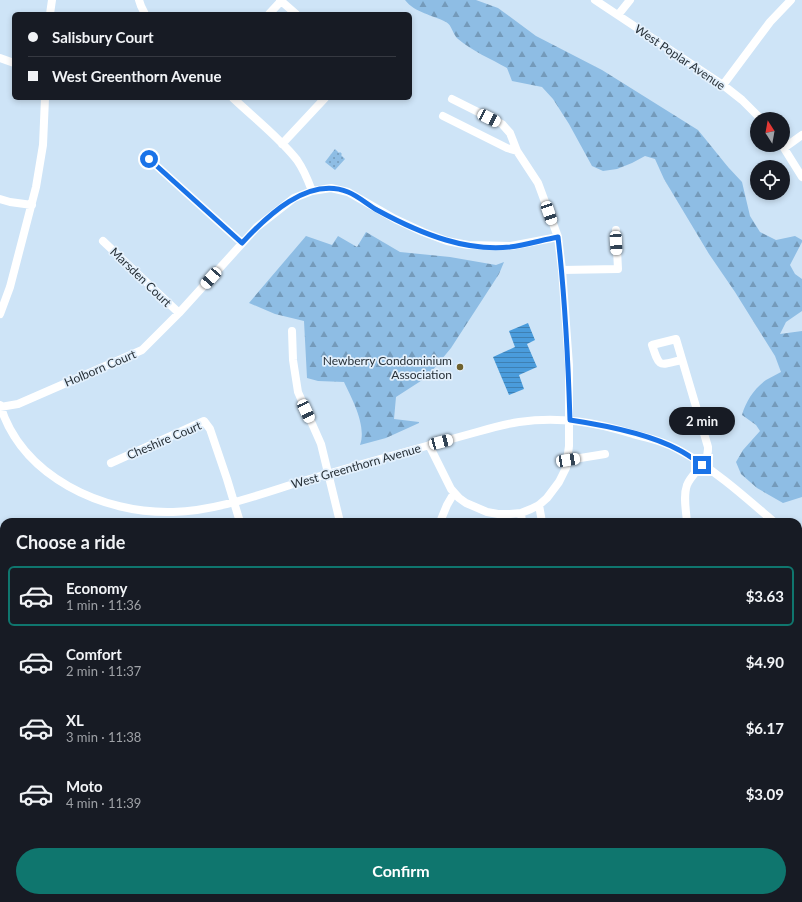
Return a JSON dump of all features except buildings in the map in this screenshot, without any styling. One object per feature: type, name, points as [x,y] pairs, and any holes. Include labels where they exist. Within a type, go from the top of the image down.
[{"type":"street","points":[[50,12],[52,0]]},
{"type":"street","points":[[139,0],[144,12]]},
{"type":"street","points":[[271,12],[280,0],[294,12]]},
{"type":"street","name":"West Poplar Avenue","points":[[595,0],[723,84],[755,112]]},
{"type":"street","points":[[618,15],[630,0]]},
{"type":"street","points":[[723,84],[770,22],[791,0]]},
{"type":"street","points":[[0,58],[12,62]]},
{"type":"street","points":[[429,445],[442,474],[454,493],[466,503],[487,512],[498,514],[521,513],[539,505],[547,498],[559,482],[568,460],[570,420],[569,364],[558,237],[538,183],[517,152],[510,133],[502,124],[452,99]]},
{"type":"street","points":[[0,314],[10,287],[36,187],[43,145],[45,100]]},
{"type":"street","points":[[235,100],[297,160],[306,175],[312,190]]},
{"type":"street","points":[[282,144],[323,100]]},
{"type":"street","points":[[443,116],[517,152]]},
{"type":"street","points":[[790,142],[802,135]]},
{"type":"street","points":[[787,152],[802,177]]},
{"type":"street","points":[[149,159],[242,243]]},
{"type":"street","name":"Holborn Court","points":[[0,406],[18,404],[142,350],[179,313],[257,227],[294,198],[312,190],[331,188],[348,192],[395,220],[447,241],[468,245],[511,246],[558,237]]},
{"type":"street","points":[[0,199],[32,205]]},
{"type":"street","points":[[562,270],[618,269],[616,230]]},
{"type":"street","name":"Marsden Court","points":[[104,241],[179,313]]},
{"type":"street","points":[[292,331],[293,360],[298,392],[319,438],[339,518]]},
{"type":"street","points":[[682,360],[708,447],[707,457],[692,477],[686,489],[685,501],[687,518]]},
{"type":"street","name":"West Greenthorn Avenue","points":[[0,406],[15,438],[40,466],[77,491],[100,501],[126,508],[173,512],[193,511],[234,502],[429,445],[518,422],[551,419],[596,424],[658,441],[679,450],[734,487],[769,518]]},
{"type":"street","name":"Cheshire Court","points":[[111,463],[204,421],[210,429],[234,502]]},
{"type":"street","points":[[568,460],[605,454]]},
{"type":"street","points":[[442,518],[454,493]]},
{"type":"street","points":[[234,502],[239,518]]},
{"type":"street","points":[[539,505],[541,518]]},
{"type":"street","points":[[521,513],[522,518]]},
{"type":"green space","points":[[405,0],[476,0],[498,8],[536,36],[602,70],[698,130],[742,182],[750,216],[760,232],[776,240],[795,236],[802,240],[790,265],[795,274],[802,279],[802,311],[786,322],[780,334],[802,331],[802,497],[783,503],[757,488],[741,474],[736,462],[743,450],[760,431],[756,425],[742,415],[748,400],[758,387],[766,380],[781,372],[775,356],[709,254],[664,179],[655,159],[645,156],[617,169],[603,171],[592,166],[569,124],[553,99],[542,87],[512,81],[507,68],[463,43],[456,37],[448,23],[419,11]]},
{"type":"green space","points":[[335,149],[342,154],[341,155],[345,159],[335,170],[325,162]]},
{"type":"green space","points":[[366,232],[400,252],[450,257],[496,265],[504,262],[499,274],[451,348],[427,377],[396,397],[394,419],[419,423],[386,438],[360,445],[362,430],[358,413],[344,382],[318,381],[307,378],[304,321],[275,314],[249,303],[306,236],[332,245],[338,236],[357,247]]},
{"type":"shaded area","points":[[528,323],[535,340],[527,344],[537,367],[519,375],[524,389],[509,395],[493,357],[515,347],[509,331]]},
{"type":"place","name":"Newberry Condominium Association","points":[[460,367]]},
{"type":"route","points":[[149,159],[242,243],[257,227],[294,198],[312,190],[331,188],[348,192],[395,220],[447,241],[468,245],[502,247],[558,237],[569,364],[570,420],[622,430],[658,441],[679,450],[702,465]]}]
